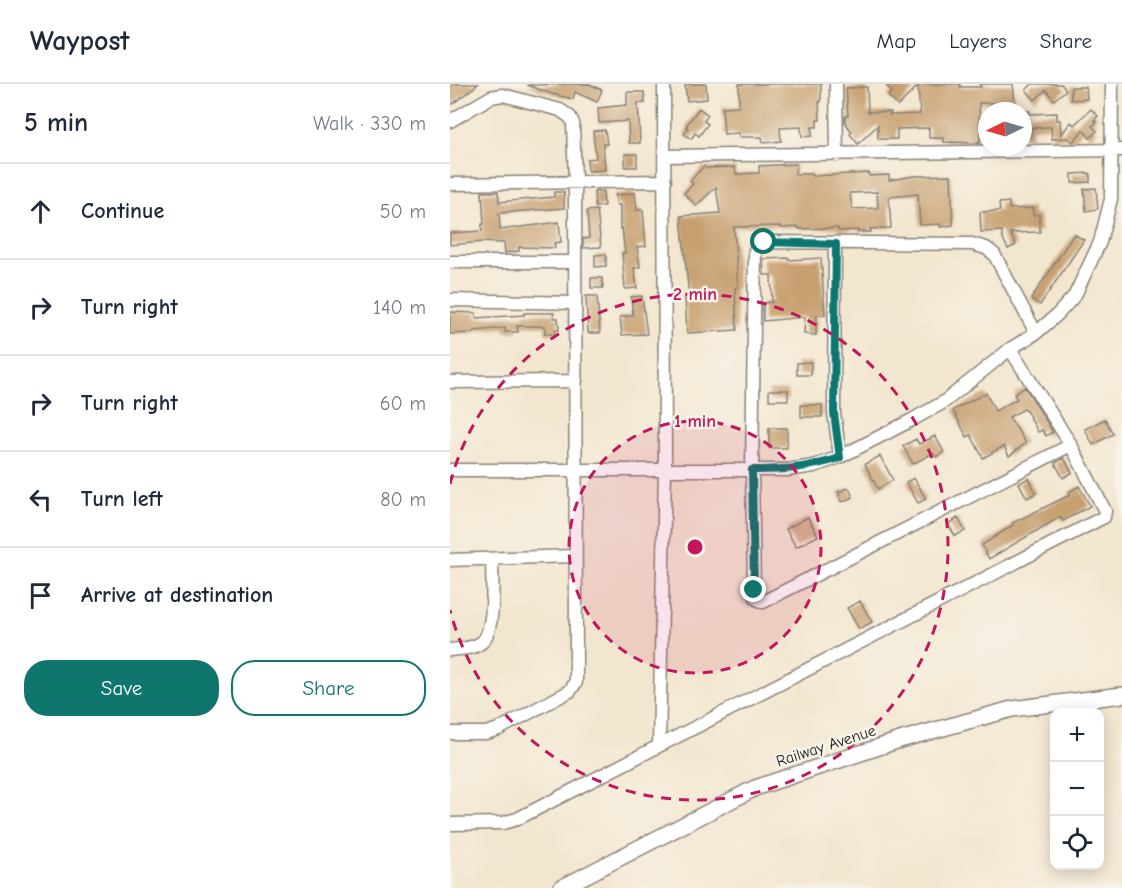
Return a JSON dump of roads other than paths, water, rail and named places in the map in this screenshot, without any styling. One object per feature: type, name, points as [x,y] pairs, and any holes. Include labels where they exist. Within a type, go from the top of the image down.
[{"type":"street","points":[[659,746],[665,471],[664,84]]},
{"type":"street","points":[[836,84],[837,155]]},
{"type":"street","points":[[450,470],[787,470],[814,466],[840,458],[944,402],[1010,349],[1036,333],[1075,295],[1100,242],[1111,199],[1117,150],[1112,84]]},
{"type":"street","points":[[450,121],[496,95],[513,97],[565,113],[573,123],[576,381],[576,674],[574,686],[565,694],[499,729],[486,733],[450,733]]},
{"type":"street","points":[[665,156],[1117,150]]},
{"type":"street","points":[[450,184],[665,181]]},
{"type":"street","points":[[1036,333],[994,254],[986,248],[972,244],[764,242],[759,245],[755,250],[752,470],[754,590],[757,599],[763,602],[1071,445]]},
{"type":"street","points":[[836,244],[834,413],[840,458]]},
{"type":"street","points":[[450,262],[574,262]]},
{"type":"street","points":[[450,300],[574,303]]},
{"type":"street","points":[[450,824],[503,823],[517,819],[1104,517],[1105,511],[1071,445],[1010,349]]},
{"type":"street","points":[[450,381],[576,381]]},
{"type":"street","points":[[450,560],[575,556]]},
{"type":"street","points":[[450,650],[477,645],[486,635],[491,612],[492,559]]},
{"type":"street","name":"Railway Avenue","points":[[561,888],[764,785],[903,739],[1012,709],[1122,695]]}]
